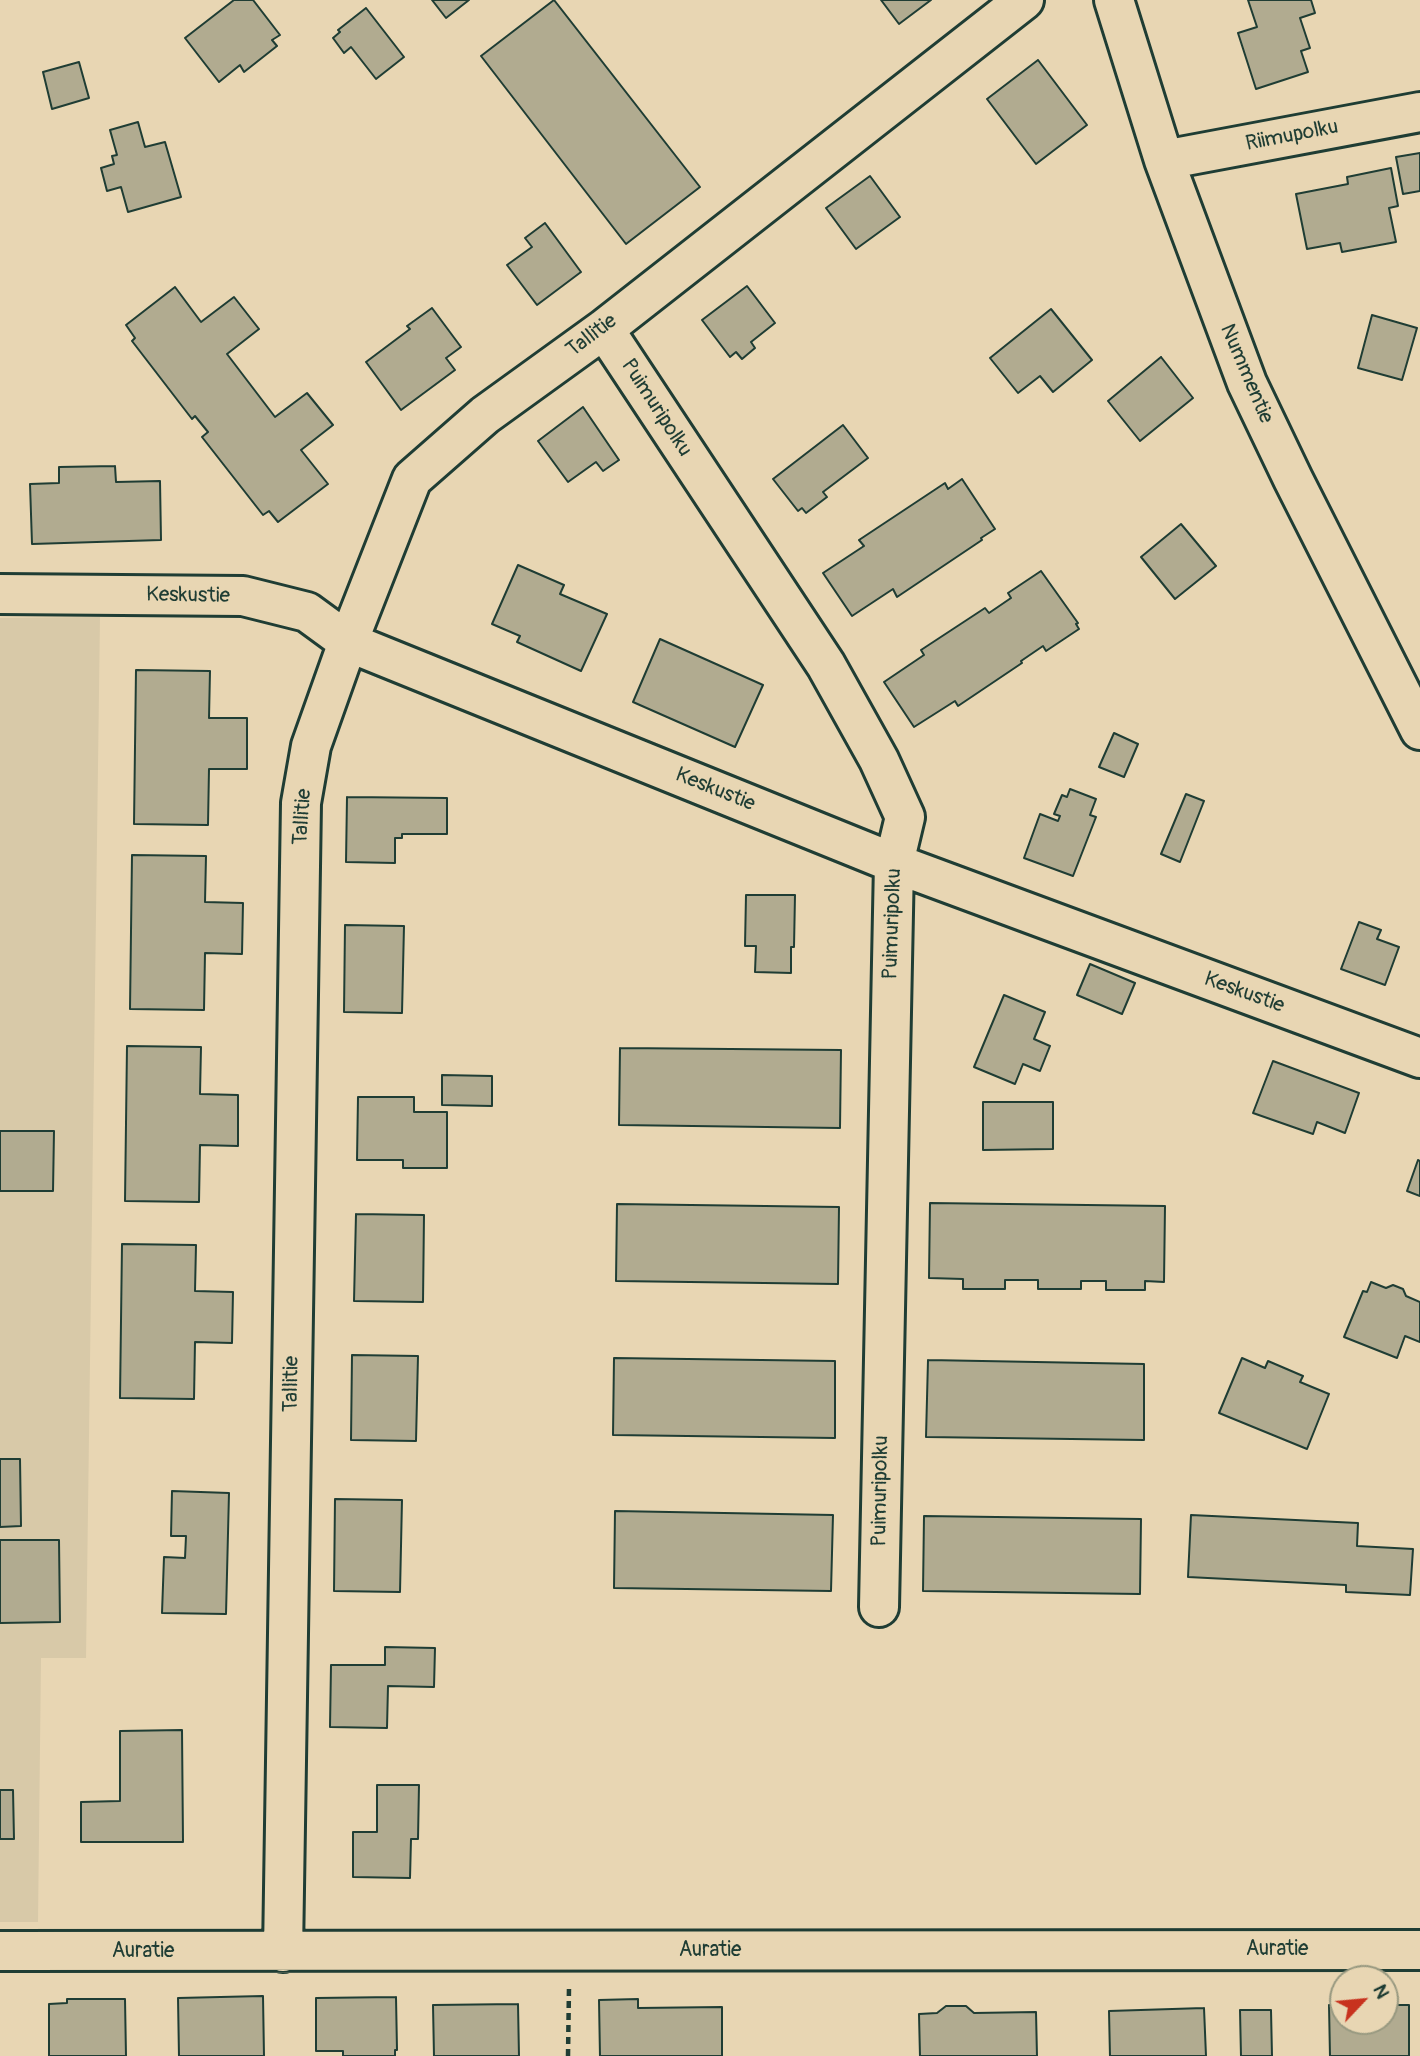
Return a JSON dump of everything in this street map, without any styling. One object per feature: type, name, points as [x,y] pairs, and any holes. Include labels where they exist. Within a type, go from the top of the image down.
[{"type":"street","name":"Tallitie","points":[[283,1952],[301,803],[311,746],[348,642],[412,479],[485,415],[604,329],[1024,0]]},
{"type":"street","name":"Nummentie","points":[[1114,0],[1164,160],[1247,383],[1420,730]]},
{"type":"street","name":"Riimupolku","points":[[1164,160],[1420,112]]},
{"type":"street","name":"Puimuripolku","points":[[604,329],[826,665],[879,760],[905,817],[894,863],[879,1607]]},
{"type":"street","name":"Keskustie","points":[[0,594],[243,596],[307,612],[348,642],[894,863],[1420,1058]]},
{"type":"street","name":"Auratie","points":[[0,1951],[1420,1950]]},
{"type":"path","points":[[568,2056],[570,1952]]},
{"type":"shaded area","points":[[100,617],[86,1658],[41,1658],[38,1922],[0,1922],[0,618]]},
{"type":"building","points":[[234,0],[253,0],[280,35],[272,40],[277,46],[244,72],[240,65],[219,82],[185,38]]},
{"type":"building","points":[[432,0],[469,0],[446,18]]},
{"type":"building","points":[[554,0],[700,187],[626,244],[481,56]]},
{"type":"building","points":[[881,0],[931,0],[899,24]]},
{"type":"building","points":[[1248,0],[1311,0],[1315,13],[1300,18],[1310,48],[1301,51],[1308,72],[1256,89],[1238,33],[1257,27]]},
{"type":"building","points":[[366,8],[404,57],[376,79],[351,47],[344,53],[333,38],[340,32],[338,30]]},
{"type":"building","points":[[1038,60],[1087,125],[1036,164],[987,99]]},
{"type":"building","points":[[79,62],[89,98],[52,109],[43,72]]},
{"type":"building","points":[[138,122],[145,147],[165,142],[181,197],[128,212],[121,187],[107,191],[101,168],[114,164],[112,156],[117,155],[110,130]]},
{"type":"building","points":[[1420,153],[1420,191],[1403,194],[1396,157]]},
{"type":"building","points":[[1391,168],[1398,206],[1389,208],[1396,242],[1342,252],[1340,243],[1307,249],[1296,194],[1348,184],[1347,177]]},
{"type":"building","points":[[870,176],[900,217],[856,249],[826,208]]},
{"type":"building","points":[[545,223],[581,272],[537,305],[507,265],[532,247],[525,238]]},
{"type":"building","points":[[747,286],[775,323],[751,342],[755,348],[742,359],[736,352],[730,357],[702,320]]},
{"type":"building","points":[[175,287],[201,322],[234,297],[259,329],[227,354],[275,417],[307,393],[333,425],[301,450],[328,484],[278,522],[269,511],[263,515],[202,437],[208,432],[195,416],[192,419],[132,341],[135,338],[126,325]]},
{"type":"building","points":[[432,308],[461,347],[446,358],[455,370],[401,410],[366,362],[410,329],[407,326]]},
{"type":"building","points":[[1051,309],[1092,360],[1053,392],[1040,376],[1018,393],[990,358]]},
{"type":"building","points":[[1372,315],[1417,328],[1402,380],[1358,368]]},
{"type":"building","points":[[1161,357],[1193,398],[1140,441],[1108,401]]},
{"type":"building","points":[[583,407],[619,460],[603,471],[596,462],[568,482],[538,441]]},
{"type":"building","points":[[843,425],[868,458],[823,492],[827,497],[806,513],[802,508],[798,511],[773,479]]},
{"type":"building","points":[[115,466],[116,482],[160,481],[161,540],[32,544],[30,484],[59,483],[59,467]]},
{"type":"building","points":[[962,479],[995,529],[897,597],[893,589],[852,616],[823,573],[864,546],[859,540],[945,483],[948,489]]},
{"type":"building","points":[[1181,524],[1216,566],[1175,599],[1141,557]]},
{"type":"building","points":[[518,565],[564,585],[560,594],[607,614],[581,671],[517,642],[520,636],[492,624]]},
{"type":"building","points":[[1041,571],[1078,623],[1076,624],[1079,629],[1046,651],[1043,646],[958,706],[955,701],[914,727],[884,682],[924,655],[921,650],[985,608],[989,613],[1011,598],[1008,593]]},
{"type":"building","points":[[660,639],[763,685],[735,747],[633,702]]},
{"type":"building","points":[[136,670],[210,671],[209,718],[247,718],[247,769],[209,769],[208,825],[134,824]]},
{"type":"building","points":[[1114,733],[1138,744],[1124,777],[1099,767]]},
{"type":"building","points":[[1070,789],[1096,799],[1090,815],[1096,817],[1073,876],[1024,858],[1040,814],[1058,821],[1060,816],[1054,814],[1062,795],[1067,797]]},
{"type":"building","points":[[1186,794],[1204,801],[1180,862],[1161,854]]},
{"type":"building","points":[[347,797],[447,798],[447,834],[402,834],[402,838],[395,838],[395,863],[346,862]]},
{"type":"building","points":[[132,855],[206,856],[205,902],[243,903],[242,954],[205,953],[204,1010],[130,1009]]},
{"type":"building","points":[[746,895],[795,895],[791,973],[755,972],[756,946],[745,946]]},
{"type":"building","points":[[1359,922],[1381,930],[1377,939],[1399,947],[1385,985],[1341,969]]},
{"type":"building","points":[[345,925],[404,926],[402,1013],[344,1012]]},
{"type":"building","points":[[1090,964],[1135,983],[1122,1014],[1077,995]]},
{"type":"building","points":[[1004,995],[1045,1012],[1034,1039],[1050,1046],[1040,1071],[1023,1064],[1015,1084],[974,1067]]},
{"type":"building","points":[[127,1046],[201,1047],[200,1094],[238,1095],[238,1146],[200,1145],[199,1202],[125,1201]]},
{"type":"building","points":[[620,1048],[841,1050],[840,1128],[619,1125]]},
{"type":"building","points":[[1273,1061],[1359,1093],[1345,1133],[1317,1122],[1313,1134],[1253,1113]]},
{"type":"building","points":[[442,1075],[492,1076],[492,1106],[442,1105]]},
{"type":"building","points":[[358,1097],[414,1097],[414,1112],[447,1112],[447,1168],[403,1168],[403,1160],[357,1160]]},
{"type":"building","points":[[983,1102],[1053,1102],[1053,1149],[983,1150]]},
{"type":"building","points":[[0,1131],[54,1131],[53,1191],[0,1191]]},
{"type":"building","points":[[1418,1160],[1420,1161],[1420,1196],[1407,1191]]},
{"type":"building","points":[[930,1203],[1165,1206],[1164,1282],[1145,1281],[1145,1290],[1106,1290],[1106,1281],[1081,1281],[1081,1289],[1038,1289],[1038,1280],[1005,1280],[1005,1289],[963,1289],[963,1279],[929,1278]]},
{"type":"building","points":[[617,1204],[839,1207],[838,1284],[616,1281]]},
{"type":"building","points":[[356,1214],[424,1215],[423,1302],[354,1301]]},
{"type":"building","points":[[122,1244],[196,1245],[195,1291],[233,1292],[232,1343],[195,1342],[194,1399],[120,1398]]},
{"type":"building","points":[[1371,1282],[1386,1288],[1393,1285],[1403,1289],[1406,1296],[1420,1302],[1420,1342],[1405,1336],[1397,1358],[1344,1337],[1363,1291],[1367,1292]]},
{"type":"building","points":[[352,1355],[418,1356],[416,1441],[351,1440]]},
{"type":"building","points":[[614,1358],[835,1361],[835,1438],[613,1435]]},
{"type":"building","points":[[1242,1358],[1265,1368],[1268,1361],[1303,1376],[1300,1382],[1329,1394],[1307,1449],[1219,1413]]},
{"type":"building","points":[[928,1360],[1144,1364],[1144,1440],[926,1437]]},
{"type":"building","points":[[0,1459],[20,1459],[21,1526],[0,1527]]},
{"type":"building","points":[[172,1491],[229,1493],[226,1614],[162,1613],[164,1557],[185,1558],[186,1536],[171,1536]]},
{"type":"building","points":[[335,1499],[402,1500],[400,1592],[334,1591]]},
{"type":"building","points":[[615,1511],[833,1515],[831,1591],[614,1588]]},
{"type":"building","points":[[1191,1515],[1358,1523],[1357,1546],[1413,1549],[1410,1595],[1346,1592],[1346,1585],[1188,1577]]},
{"type":"building","points":[[924,1516],[1141,1519],[1140,1594],[923,1591]]},
{"type":"building","points":[[0,1540],[59,1540],[60,1622],[0,1623]]},
{"type":"building","points":[[385,1647],[435,1648],[434,1687],[388,1686],[387,1728],[330,1727],[331,1665],[385,1665]]},
{"type":"building","points":[[182,1730],[183,1842],[81,1842],[81,1802],[120,1801],[120,1731]]},
{"type":"building","points":[[377,1785],[419,1785],[418,1839],[411,1839],[410,1878],[353,1877],[353,1832],[377,1832]]},
{"type":"building","points":[[0,1790],[13,1790],[14,1839],[0,1839]]},
{"type":"building","points":[[263,1996],[264,2056],[179,2056],[178,1998]]},
{"type":"building","points":[[396,1997],[395,2056],[343,2056],[343,2051],[316,2051],[316,1998]]},
{"type":"building","points":[[67,1999],[125,1999],[126,2056],[49,2056],[49,2004],[67,2003]]},
{"type":"building","points":[[638,1999],[638,2008],[722,2007],[722,2056],[600,2056],[599,2000]]},
{"type":"building","points":[[518,2004],[519,2056],[434,2056],[433,2005]]},
{"type":"building","points":[[1399,2005],[1409,2005],[1409,2056],[1330,2056],[1330,2035],[1399,2035]]},
{"type":"building","points":[[946,2006],[966,2006],[974,2013],[1036,2012],[1037,2056],[920,2056],[919,2014],[937,2013]]},
{"type":"building","points":[[1204,2008],[1206,2056],[1110,2056],[1109,2011]]},
{"type":"building","points":[[1240,2010],[1271,2010],[1272,2056],[1241,2056]]}]
